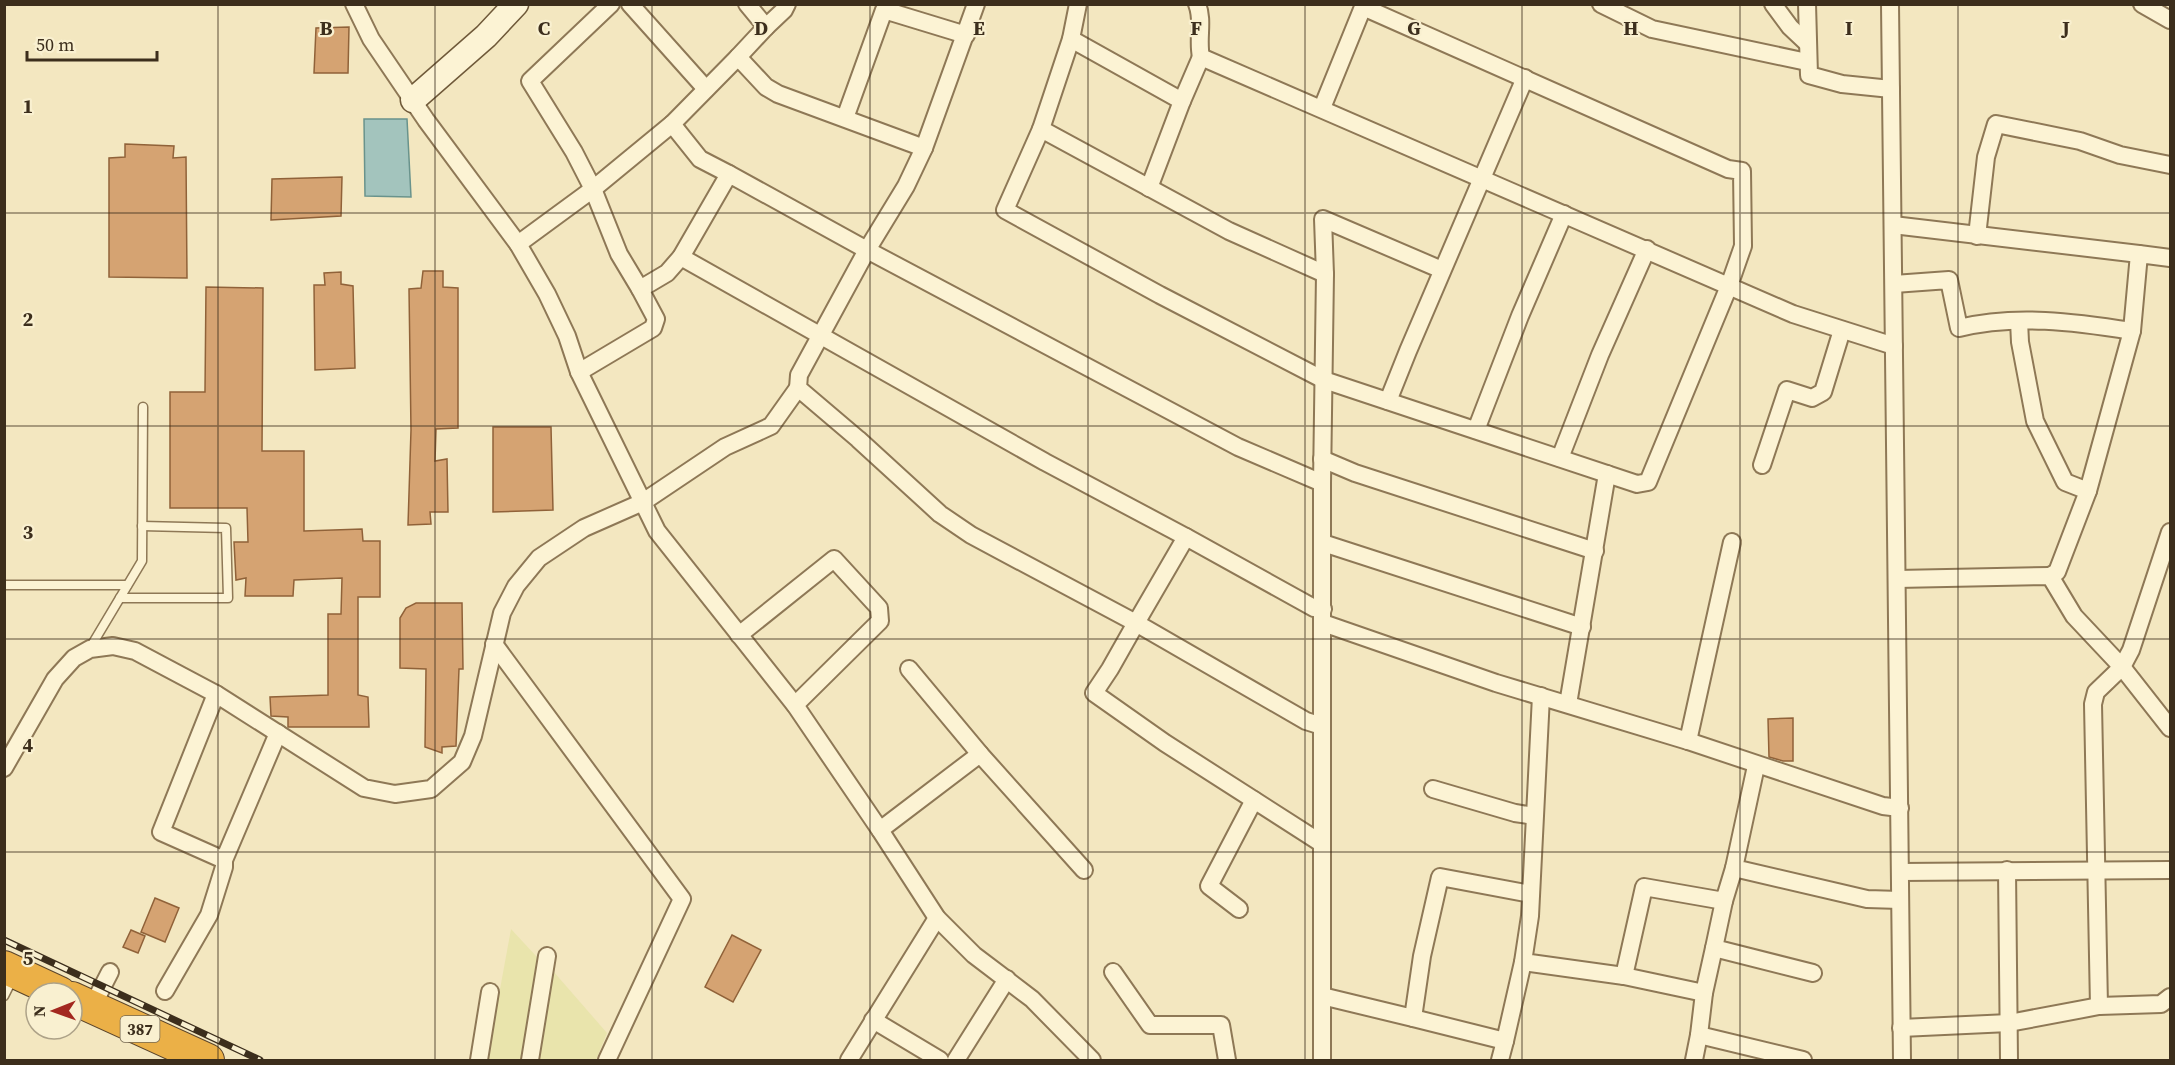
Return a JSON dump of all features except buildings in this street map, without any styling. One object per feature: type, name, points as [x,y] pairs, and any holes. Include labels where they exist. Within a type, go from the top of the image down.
[{"type":"highway","points":[[8,979],[24,983]]},
{"type":"highway","name":"387","points":[[84,1004],[208,1060]]},
{"type":"street","points":[[354,4],[371,39],[412,100],[518,244],[552,304],[567,336],[579,372],[657,531],[795,705],[937,918],[974,955],[1032,999],[1092,1060]]},
{"type":"street","points":[[412,100],[486,36],[516,4]]},
{"type":"street","points":[[579,372],[654,328],[656,319],[619,254],[593,189],[574,152],[530,81],[611,4]]},
{"type":"street","points":[[630,4],[706,89]]},
{"type":"street","points":[[747,4],[766,27]]},
{"type":"street","points":[[518,244],[593,189],[672,124],[784,10],[787,4]]},
{"type":"street","points":[[4,768],[56,679],[74,658],[90,649],[113,646],[135,651],[216,694],[364,788],[395,794],[431,789],[462,762],[473,736],[502,613],[516,586],[539,558],[584,528],[643,502],[724,447],[771,426],[798,388],[799,375],[867,250],[906,186],[924,148],[976,4]]},
{"type":"street","points":[[1078,4],[1071,39],[1041,129],[1005,210],[1160,295],[1324,380],[1637,484],[1648,482],[1729,286],[1743,246],[1742,171],[1728,169],[1360,6],[1322,108]]},
{"type":"street","points":[[1149,188],[1201,57],[1198,44],[1202,15],[1197,4]]},
{"type":"street","points":[[1773,4],[1790,27],[1807,43]]},
{"type":"street","points":[[1807,4],[1809,75],[1842,84],[1891,89]]},
{"type":"street","points":[[1890,4],[1902,1060]]},
{"type":"street","points":[[2142,4],[2170,20]]},
{"type":"street","points":[[1608,6],[1652,29],[1807,62]]},
{"type":"street","points":[[845,118],[878,7],[966,35]]},
{"type":"street","points":[[1071,39],[1182,101]]},
{"type":"street","points":[[738,57],[766,87],[778,94],[924,148]]},
{"type":"street","points":[[1201,57],[1793,314],[1894,346]]},
{"type":"street","points":[[1388,401],[1525,78]]},
{"type":"street","points":[[672,124],[700,159],[1238,447],[1322,483]]},
{"type":"street","points":[[1977,236],[1986,157],[1996,124],[2080,141],[2120,155],[2170,165]]},
{"type":"street","points":[[1041,129],[1229,231],[1325,274]]},
{"type":"street","points":[[640,289],[667,273],[681,257],[729,174]]},
{"type":"street","points":[[1476,430],[1520,316],[1564,214]]},
{"type":"street","points":[[1322,1060],[1322,459],[1325,274],[1323,219],[1442,270]]},
{"type":"street","points":[[1893,225],[2170,258]]},
{"type":"street","points":[[1560,458],[1600,355],[1647,249]]},
{"type":"street","points":[[1897,579],[2050,576],[2057,572],[2088,491],[2132,331],[2139,254]]},
{"type":"street","points":[[681,257],[1045,462],[1314,608],[1323,616],[1496,683],[1688,741],[1756,766],[1883,806],[1900,808]]},
{"type":"street","points":[[1894,284],[1949,280],[1959,328],[1975,324],[2054,321],[2132,331]]},
{"type":"street","points":[[2019,321],[2020,342],[2036,421],[2065,483],[2088,491]]},
{"type":"street","points":[[1762,465],[1787,390],[1812,398],[1822,392],[1842,330]]},
{"type":"street","points":[[798,388],[940,514],[971,536],[1136,623],[1306,721],[1322,726]]},
{"type":"street","points":[[1322,459],[1355,473],[1595,551]]},
{"type":"street","points":[[1568,704],[1607,474]]},
{"type":"street","points":[[2099,1006],[2093,704],[2096,692],[2122,667],[2131,650],[2170,532]]},
{"type":"street","points":[[1186,537],[1094,693],[1165,743],[1321,843]]},
{"type":"street","points":[[1688,741],[1732,542]]},
{"type":"street","points":[[1323,543],[1582,627]]},
{"type":"street","points":[[739,635],[834,559],[879,608],[880,621],[795,705]]},
{"type":"street","points":[[2050,576],[2074,616],[2122,667],[2170,728]]},
{"type":"street","points":[[494,644],[682,899],[607,1060]]},
{"type":"street","points":[[909,669],[980,754],[1084,870]]},
{"type":"street","points":[[216,694],[161,832],[224,860]]},
{"type":"street","points":[[1500,1060],[1523,962],[1531,894],[1541,696]]},
{"type":"street","points":[[165,991],[208,915],[224,867],[224,860],[278,733]]},
{"type":"street","points":[[880,830],[980,754]]},
{"type":"street","points":[[1694,1060],[1704,993],[1756,766]]},
{"type":"street","points":[[1432,789],[1515,813],[1534,816]]},
{"type":"street","points":[[1239,909],[1209,886],[1254,800]]},
{"type":"street","points":[[1734,868],[1867,898],[1900,900]]},
{"type":"street","points":[[2007,870],[2009,1060]]},
{"type":"street","points":[[1900,872],[2170,870]]},
{"type":"street","points":[[1413,1018],[1422,956],[1440,877],[1531,894]]},
{"type":"street","points":[[1624,976],[1644,887],[1724,901]]},
{"type":"street","points":[[849,1060],[937,918]]},
{"type":"street","points":[[1714,948],[1813,973]]},
{"type":"street","points":[[530,1060],[547,956]]},
{"type":"street","points":[[1523,962],[1624,976],[1704,993]]},
{"type":"street","points":[[84,1001],[110,972]]},
{"type":"street","points":[[1113,972],[1150,1025],[1221,1025],[1227,1060]]},
{"type":"street","points":[[956,1060],[1007,979]]},
{"type":"street","points":[[479,1060],[490,992]]},
{"type":"street","points":[[1322,996],[1505,1041]]},
{"type":"street","points":[[1901,1028],[2009,1023],[2099,1006],[2161,1004],[2170,997]]},
{"type":"street","points":[[873,1020],[940,1060]]},
{"type":"street","points":[[1699,1035],[1782,1058],[1803,1060]]},
{"type":"lane","points":[[90,649],[142,561],[143,407]]},
{"type":"lane","points":[[120,598],[228,598],[226,528],[142,526]]},
{"type":"lane","points":[[4,585],[127,585]]},
{"type":"shaded area","points":[[511,929],[537,957],[521,1060],[487,1060]]},
{"type":"shaded area","points":[[553,971],[607,1033],[596,1060],[537,1060]]},
{"type":"water","points":[[364,119],[407,119],[411,197],[365,196]]},
{"type":"railway","points":[[4,940],[260,1060]]}]
